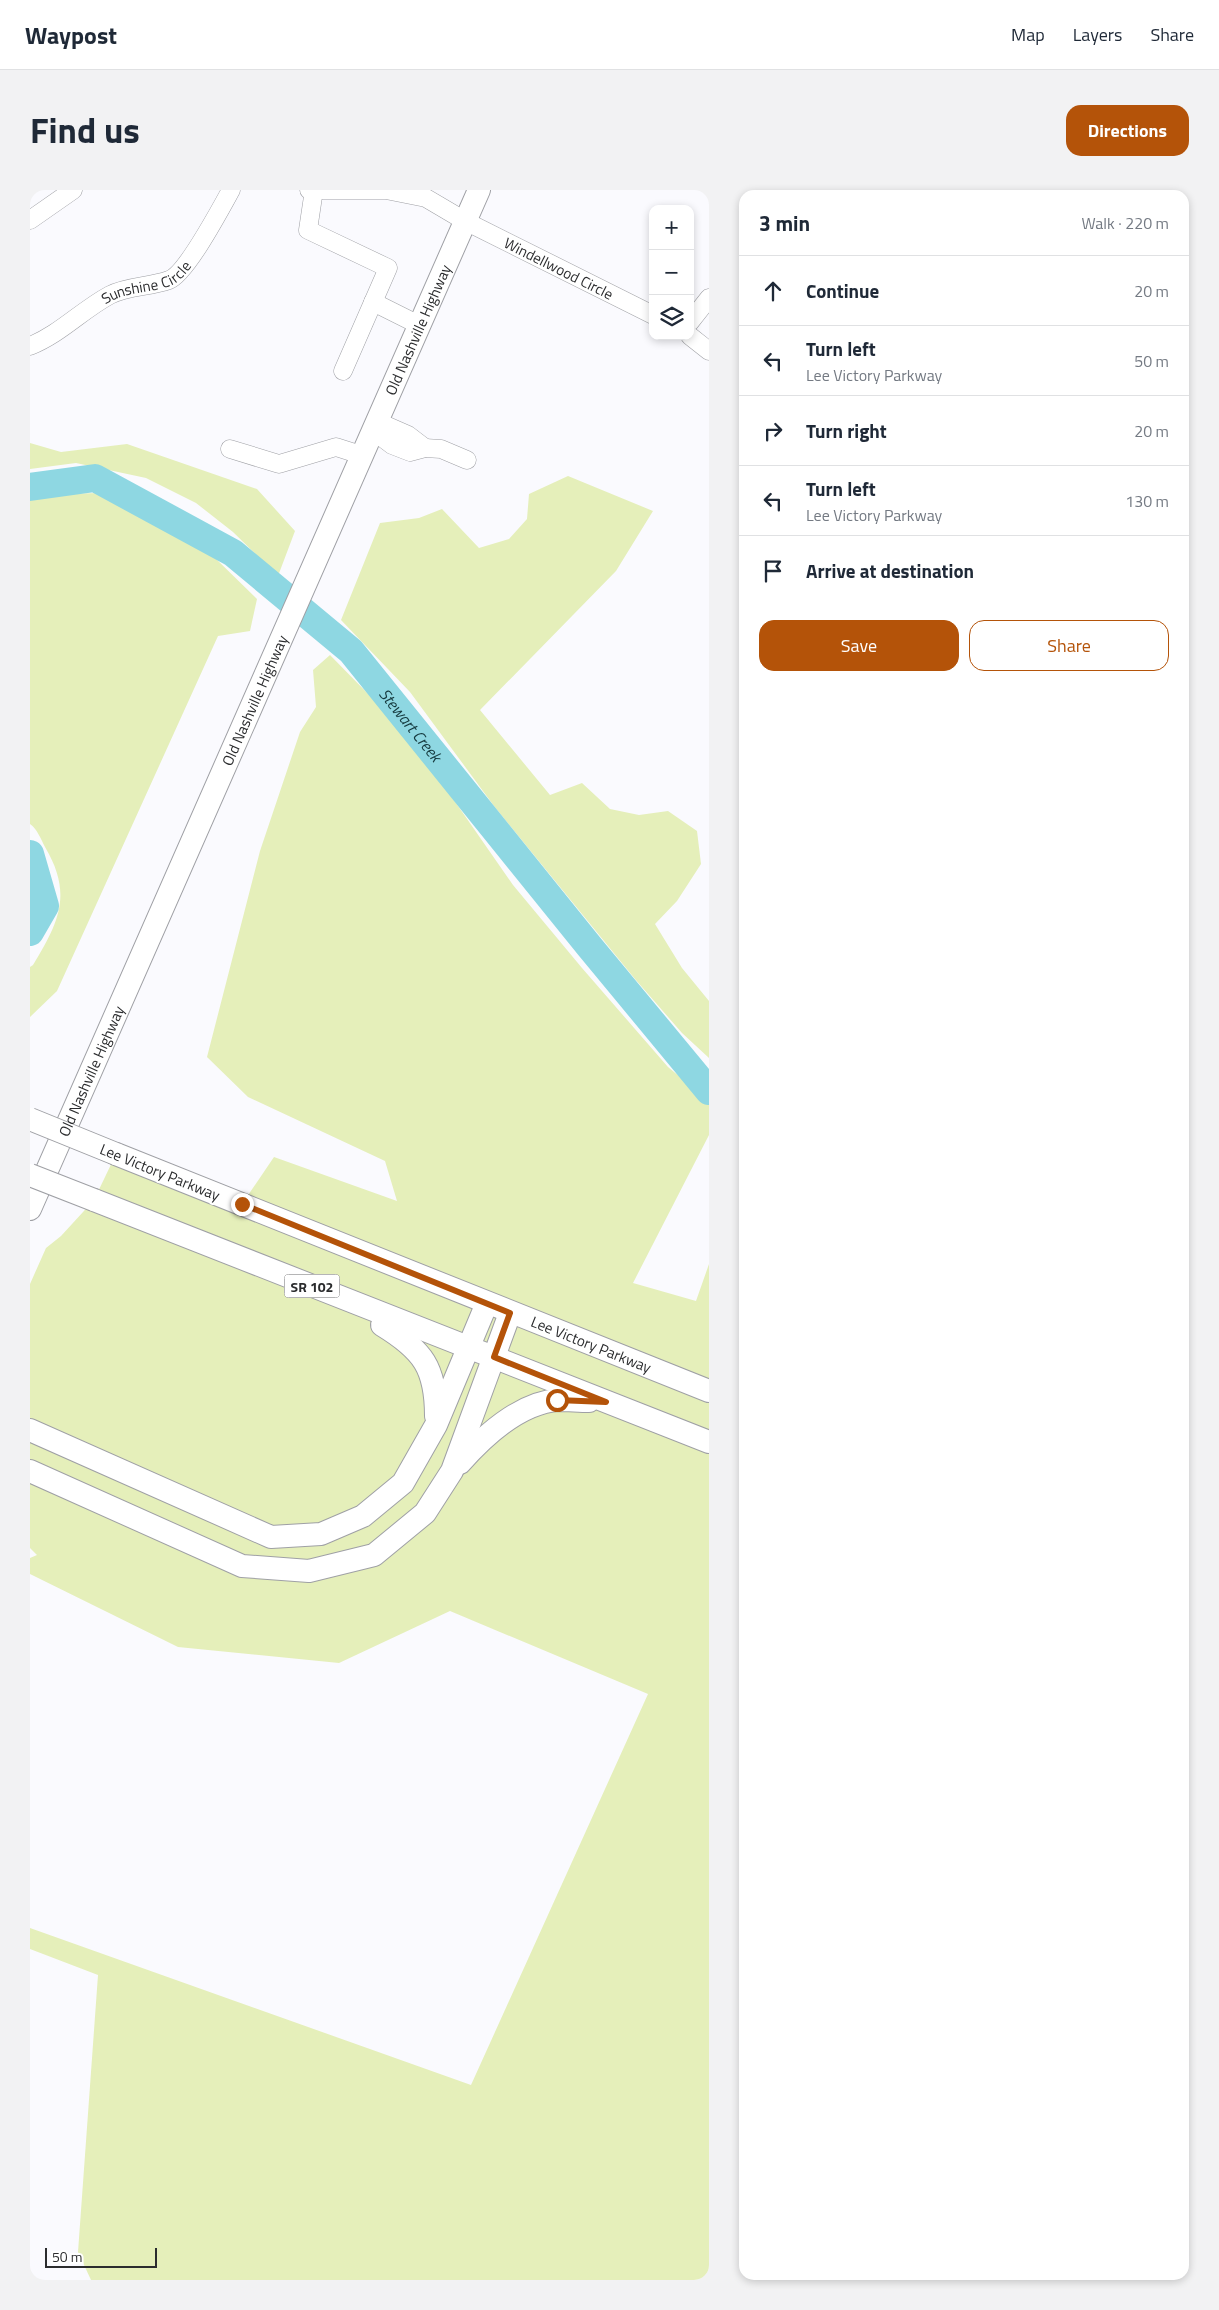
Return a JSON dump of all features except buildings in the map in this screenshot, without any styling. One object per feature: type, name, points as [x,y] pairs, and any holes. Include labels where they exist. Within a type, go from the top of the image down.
[{"type":"main road","name":"Old Nashville Highway","points":[[30,1209],[479,190]]},
{"type":"main road","name":"Lee Victory Parkway","points":[[30,1119],[510,1313],[709,1390]]},
{"type":"main road","name":"SR 102","points":[[30,1175],[709,1442]]},
{"type":"main road","points":[[222,1250],[256,1275],[381,1325],[405,1339],[419,1353],[429,1367],[434,1384],[436,1424]]},
{"type":"main road","points":[[30,1430],[271,1537],[321,1534],[363,1516],[403,1483],[436,1424],[487,1303]]},
{"type":"main road","points":[[452,1471],[510,1313]]},
{"type":"main road","points":[[30,1471],[242,1566],[309,1571],[374,1555],[425,1513],[452,1471],[476,1445],[500,1424],[528,1409],[557,1400],[606,1402]]},
{"type":"street","points":[[30,220],[73,190]]},
{"type":"street","name":"Sunshine Circle","points":[[30,346],[46,339],[82,312],[112,294],[171,280],[198,248],[231,190]]},
{"type":"street","points":[[308,190],[386,190],[426,198],[465,221]]},
{"type":"street","points":[[314,190],[308,230],[388,268],[343,371]]},
{"type":"street","name":"Windellwood Circle","points":[[465,221],[649,313]]},
{"type":"street","points":[[694,317],[709,298]]},
{"type":"street","points":[[373,302],[419,325]]},
{"type":"street","points":[[694,339],[709,351]]},
{"type":"street","points":[[374,426],[392,445],[410,452],[426,448],[441,449],[467,460]]},
{"type":"street","points":[[230,449],[279,464],[336,447],[361,455]]},
{"type":"green space","points":[[30,443],[61,452],[127,444],[257,489],[295,531],[278,576],[233,532],[196,503],[146,478],[76,463],[30,469]]},
{"type":"green space","points":[[568,476],[653,511],[616,571],[480,710],[550,795],[582,783],[610,809],[639,815],[668,811],[697,831],[701,864],[677,901],[655,924],[682,968],[709,1001],[709,1058],[682,1033],[635,979],[494,806],[410,692],[341,620],[380,523],[419,518],[442,509],[479,548],[509,539],[527,519],[529,494]]},
{"type":"green space","points":[[98,493],[211,554],[257,599],[250,631],[218,636],[57,991],[30,1017],[30,967],[42,950],[56,921],[60,894],[59,879],[54,864],[39,834],[30,824],[30,495]]},
{"type":"green space","points":[[330,655],[377,703],[449,793],[513,885],[582,968],[668,1067],[709,1101],[709,1135],[633,1283],[696,1301],[709,1264],[709,2280],[91,2280],[78,2252],[98,1975],[30,1949],[30,1928],[471,2085],[648,1694],[450,1611],[339,1663],[178,1647],[30,1574],[30,1558],[37,1555],[30,1548],[30,1284],[46,1248],[61,1236],[94,1200],[116,1154],[242,1204],[274,1157],[397,1201],[385,1161],[248,1097],[207,1057],[260,851],[300,732],[316,707],[313,670]]},
{"type":"waterway","name":"Stewart Creek","points":[[30,487],[95,478],[233,553],[351,651],[589,946],[709,1091]]},
{"type":"waterway","name":"Stewart Creek","points":[[30,854],[45,906],[30,932]]},
{"type":"route","points":[[242,1204],[510,1313],[494,1357],[606,1402],[557,1400]]}]
